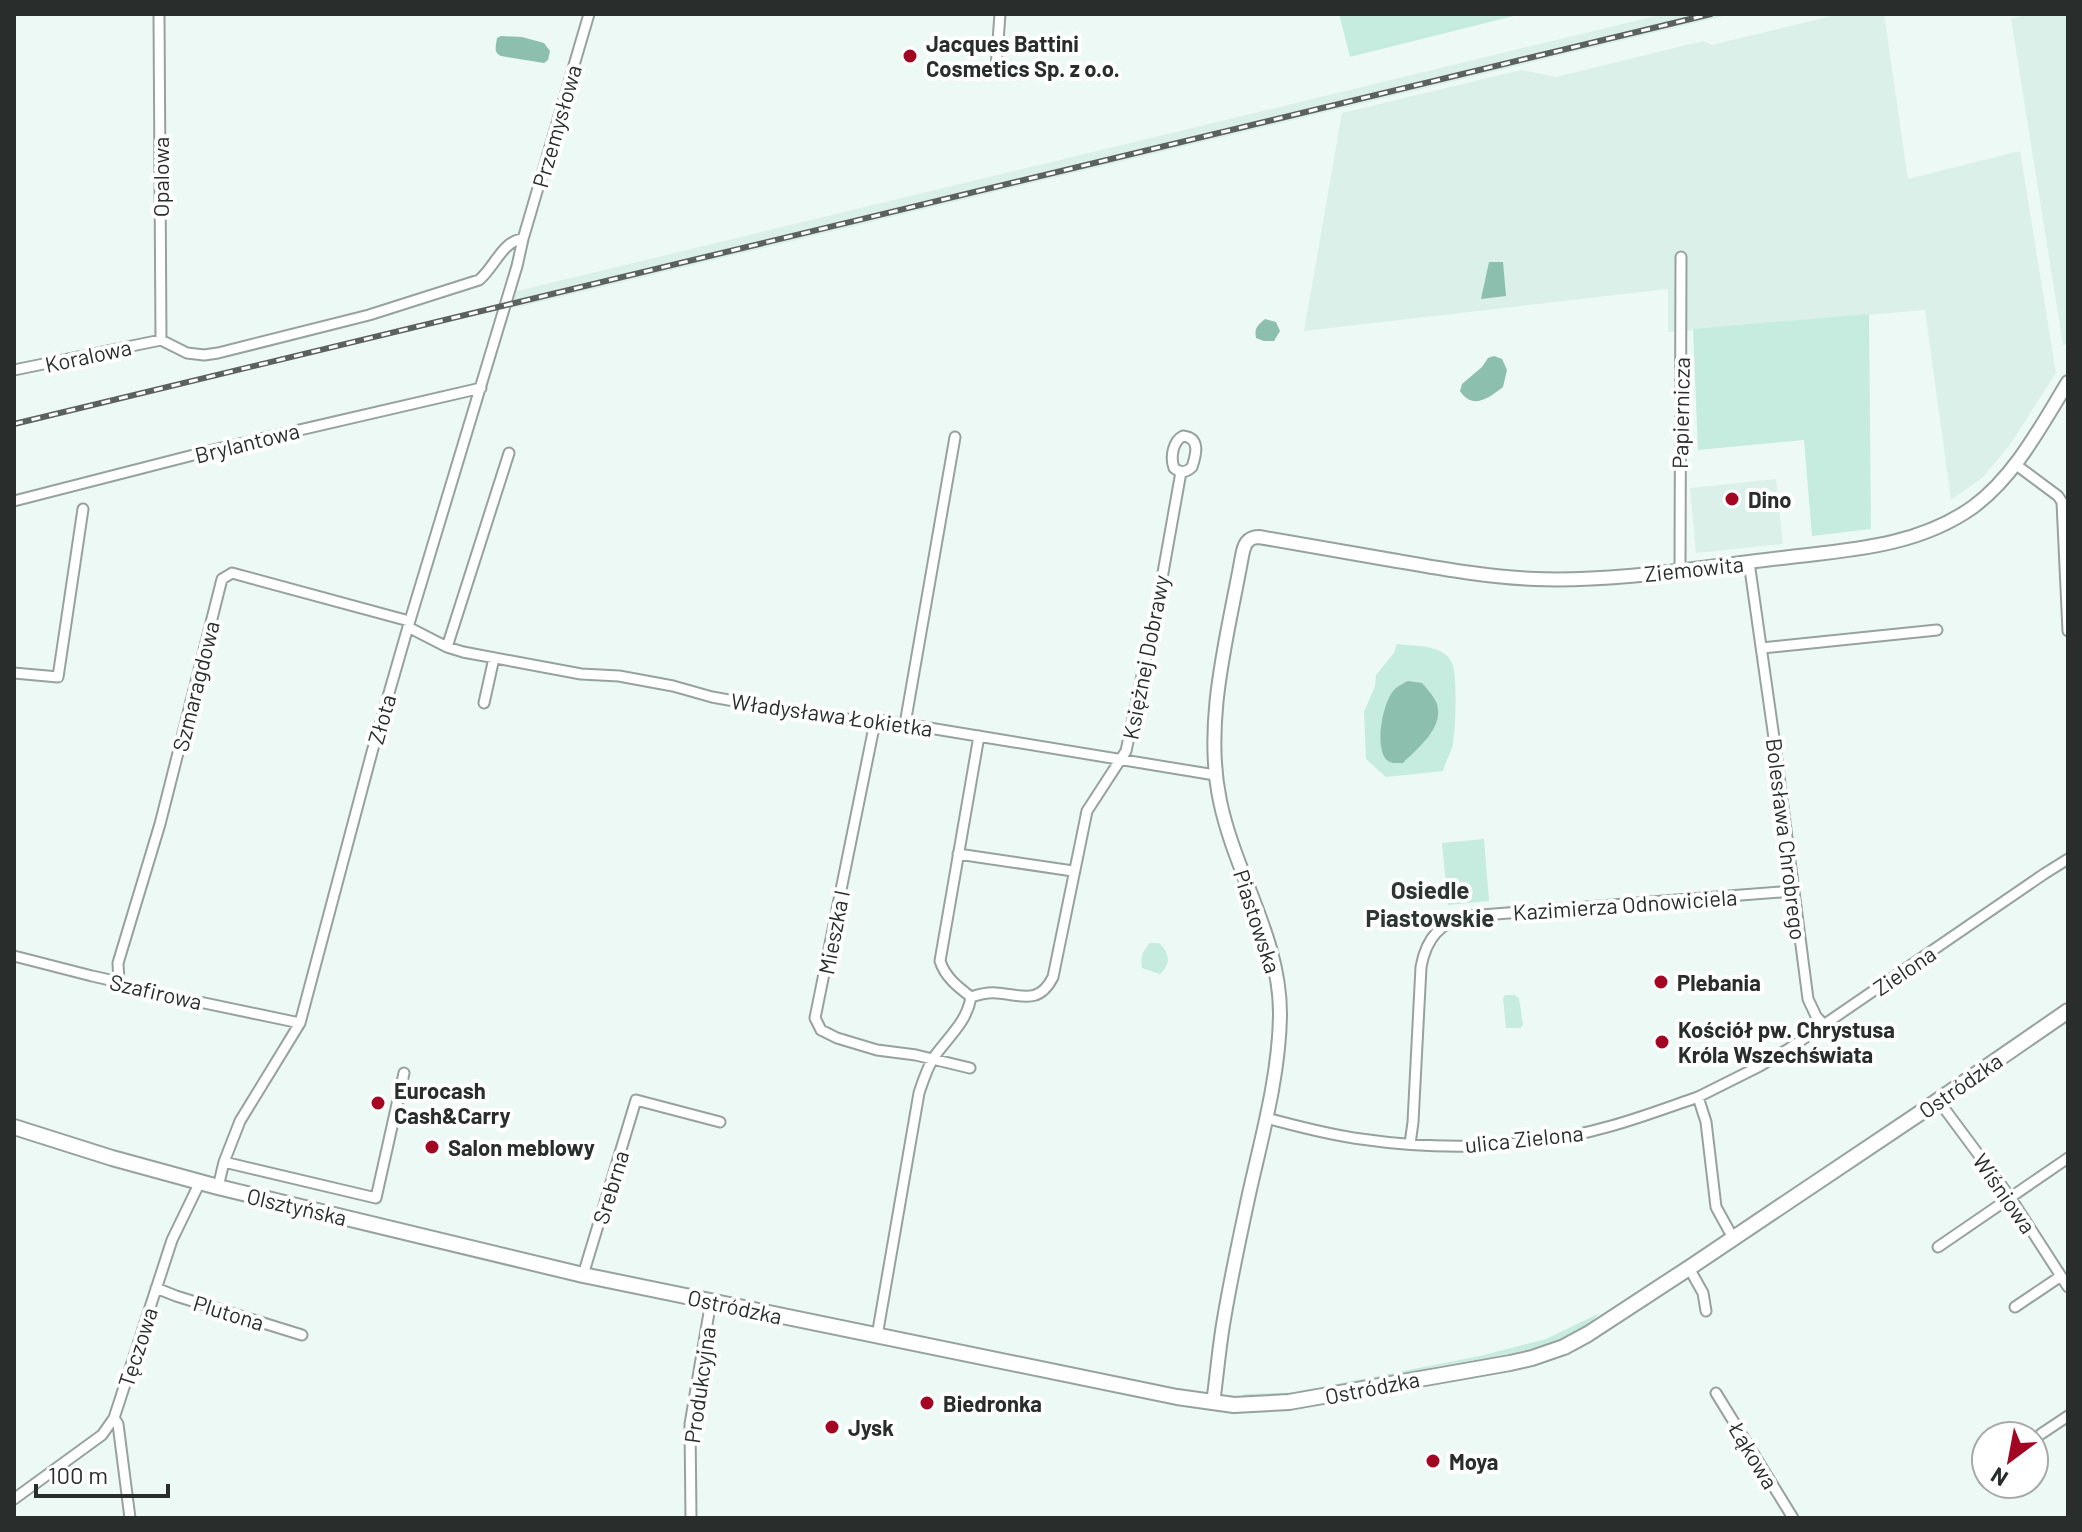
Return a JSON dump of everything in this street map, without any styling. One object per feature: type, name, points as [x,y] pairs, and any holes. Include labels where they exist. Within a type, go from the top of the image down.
[{"type":"main road","name":"Ostródzka","points":[[583,1275],[1213,1403],[1247,1405],[1289,1402],[1347,1393],[1532,1358],[1564,1347],[1689,1268],[2068,1011]]},
{"type":"main road","name":"Olsztyńska","points":[[14,1127],[218,1187],[583,1275]]},
{"type":"street","name":"Opalowa","points":[[159,14],[161,340]]},
{"type":"street","name":"Przemysłowa","points":[[523,239],[589,14]]},
{"type":"street","points":[[996,68],[1000,14]]},
{"type":"street","points":[[161,340],[187,353],[204,355],[369,315],[479,280],[515,240],[523,239]]},
{"type":"street","name":"Złota","points":[[218,1187],[240,1121],[300,1023],[372,752],[523,239]]},
{"type":"street","name":"Papiernicza","points":[[1680,570],[1681,257]]},
{"type":"street","name":"Koralowa","points":[[14,370],[161,340]]},
{"type":"street","name":"Ziemowita","points":[[1251,538],[1462,572],[1584,579],[1869,547],[1920,535],[1975,505],[2015,464],[2068,382]]},
{"type":"street","name":"Brylantowa","points":[[14,501],[229,446],[481,388]]},
{"type":"street","points":[[905,724],[955,437]]},
{"type":"street","points":[[447,647],[509,453]]},
{"type":"street","points":[[2015,464],[2062,502],[2068,631]]},
{"type":"street","name":"Księżnej Dobrawy","points":[[971,997],[995,993],[1033,997],[1049,985],[1053,977],[1087,811],[1122,759],[1129,741],[1181,472]]},
{"type":"street","points":[[14,673],[58,677],[83,509]]},
{"type":"street","name":"Piastowska","points":[[1213,1403],[1224,1316],[1276,1063],[1280,1016],[1274,962],[1264,926],[1227,829],[1215,775],[1216,714],[1222,666],[1243,550],[1251,538]]},
{"type":"street","name":"Bolesława Chrobrego","points":[[1749,562],[1808,1004],[1824,1025]]},
{"type":"street","name":"Szmaragdowa","points":[[119,982],[118,963],[160,824],[222,579],[232,573],[409,624]]},
{"type":"street","name":"Władysława Łokietka","points":[[409,624],[447,647],[494,658],[581,674],[619,676],[823,717],[881,720],[1215,775]]},
{"type":"street","points":[[1762,648],[1937,630]]},
{"type":"street","points":[[484,703],[494,658]]},
{"type":"street","name":"Mieszka I","points":[[881,720],[873,732],[815,1018],[821,1030],[837,1038],[877,1050],[934,1058]]},
{"type":"street","points":[[877,1336],[919,1093],[934,1058],[966,1017],[971,997],[954,983],[942,969],[940,961],[979,736]]},
{"type":"street","points":[[958,854],[1073,871]]},
{"type":"street","name":"Zielona","points":[[1698,1097],[1760,1066],[1824,1025],[2068,859]]},
{"type":"street","name":"Kazimierza Odnowiciela","points":[[1410,1144],[1421,967],[1431,939],[1448,923],[1482,915],[1794,891]]},
{"type":"street","name":"Szafirowa","points":[[14,956],[119,982],[128,987],[300,1023]]},
{"type":"street","points":[[934,1058],[970,1068]]},
{"type":"street","points":[[224,1162],[376,1198],[404,1073]]},
{"type":"street","points":[[1698,1097],[1706,1122],[1716,1207],[1733,1238]]},
{"type":"street","name":"ulica Zielona","points":[[1266,1118],[1360,1139],[1431,1146],[1478,1145],[1577,1134],[1698,1097]]},
{"type":"street","name":"Srebrna","points":[[583,1275],[636,1100],[720,1122]]},
{"type":"street","name":"Wiśniowa","points":[[1938,1100],[2010,1197],[2068,1287]]},
{"type":"street","points":[[1938,1247],[2068,1158]]},
{"type":"street","name":"Tęczowa","points":[[130,1518],[118,1424],[114,1418],[172,1240],[200,1182]]},
{"type":"street","points":[[1689,1268],[1703,1293],[1706,1311]]},
{"type":"street","points":[[2015,1307],[2061,1276]]},
{"type":"street","name":"Plutona","points":[[156,1288],[302,1335]]},
{"type":"street","name":"Produkcyjna","points":[[691,1518],[690,1424],[711,1301]]},
{"type":"street","name":"Łąkowa","points":[[1716,1393],[1793,1518]]},
{"type":"street","points":[[2050,1428],[2068,1416]]},
{"type":"street","points":[[14,1499],[102,1435],[114,1418]]},
{"type":"shaded area","points":[[1339,14],[1522,14],[1350,57]]},
{"type":"shaded area","points":[[1664,14],[1732,14],[507,310],[513,292]]},
{"type":"shaded area","points":[[1840,14],[1884,14],[1908,179],[2020,151],[2056,373],[2009,446],[1982,478],[1951,500],[1925,310],[1668,332],[1668,289],[1304,331],[1342,113],[1521,70],[1556,77],[1703,41],[1712,45]]},
{"type":"shaded area","points":[[2029,14],[2066,14],[2068,27],[2068,345],[2063,345],[2011,19]]},
{"type":"shaded area","points":[[501,36],[544,43],[550,51],[548,60],[544,63],[501,56],[496,48],[497,38]]},
{"type":"shaded area","points":[[1489,262],[1503,262],[1506,296],[1481,299]]},
{"type":"shaded area","points":[[1869,314],[1871,529],[1812,536],[1804,440],[1698,450],[1693,329]]},
{"type":"shaded area","points":[[1265,319],[1276,322],[1280,331],[1274,341],[1256,338],[1257,327]]},
{"type":"shaded area","points":[[1494,356],[1502,359],[1507,370],[1503,387],[1482,400],[1465,397],[1460,391],[1462,384],[1488,358]]},
{"type":"shaded area","points":[[1776,479],[1783,544],[1696,553],[1690,488]]},
{"type":"shaded area","points":[[1397,644],[1436,649],[1447,656],[1453,665],[1454,731],[1452,748],[1443,771],[1386,777],[1366,759],[1364,712],[1375,686],[1376,675],[1394,653]]},
{"type":"shaded area","points":[[1408,681],[1422,683],[1432,695],[1437,704],[1437,721],[1428,737],[1403,763],[1393,763],[1382,751],[1382,722],[1391,694]]},
{"type":"shaded area","points":[[1484,839],[1489,901],[1448,905],[1442,843]]},
{"type":"shaded area","points":[[1150,943],[1159,943],[1167,954],[1168,962],[1160,974],[1142,968],[1143,954]]},
{"type":"shaded area","points":[[1505,995],[1519,998],[1521,1028],[1506,1028]]},
{"type":"shaded area","points":[[1600,1313],[1584,1327],[1564,1337],[1520,1351],[1313,1393],[1243,1396],[1317,1388],[1480,1356],[1546,1339]]},
{"type":"railway","points":[[14,424],[1711,14]]},
{"type":"place","name":"Jacques Battini Cosmetics Sp. z o.o.","points":[[910,56]]},
{"type":"place","name":"Dino","points":[[1732,499]]},
{"type":"place","name":"Plebania","points":[[1661,982]]},
{"type":"place","name":"Kościół pw. Chrystusa Króla Wszechświata","points":[[1662,1042]]},
{"type":"place","name":"Eurocash Cash&Carry","points":[[378,1103]]},
{"type":"place","name":"Salon meblowy","points":[[432,1147]]},
{"type":"place","name":"Biedronka","points":[[927,1403]]},
{"type":"place","name":"Jysk","points":[[832,1427]]},
{"type":"place","name":"Moya","points":[[1433,1461]]},
{"type":"district","name":"Osiedle Piastowskie","points":[[1430,903]]}]
